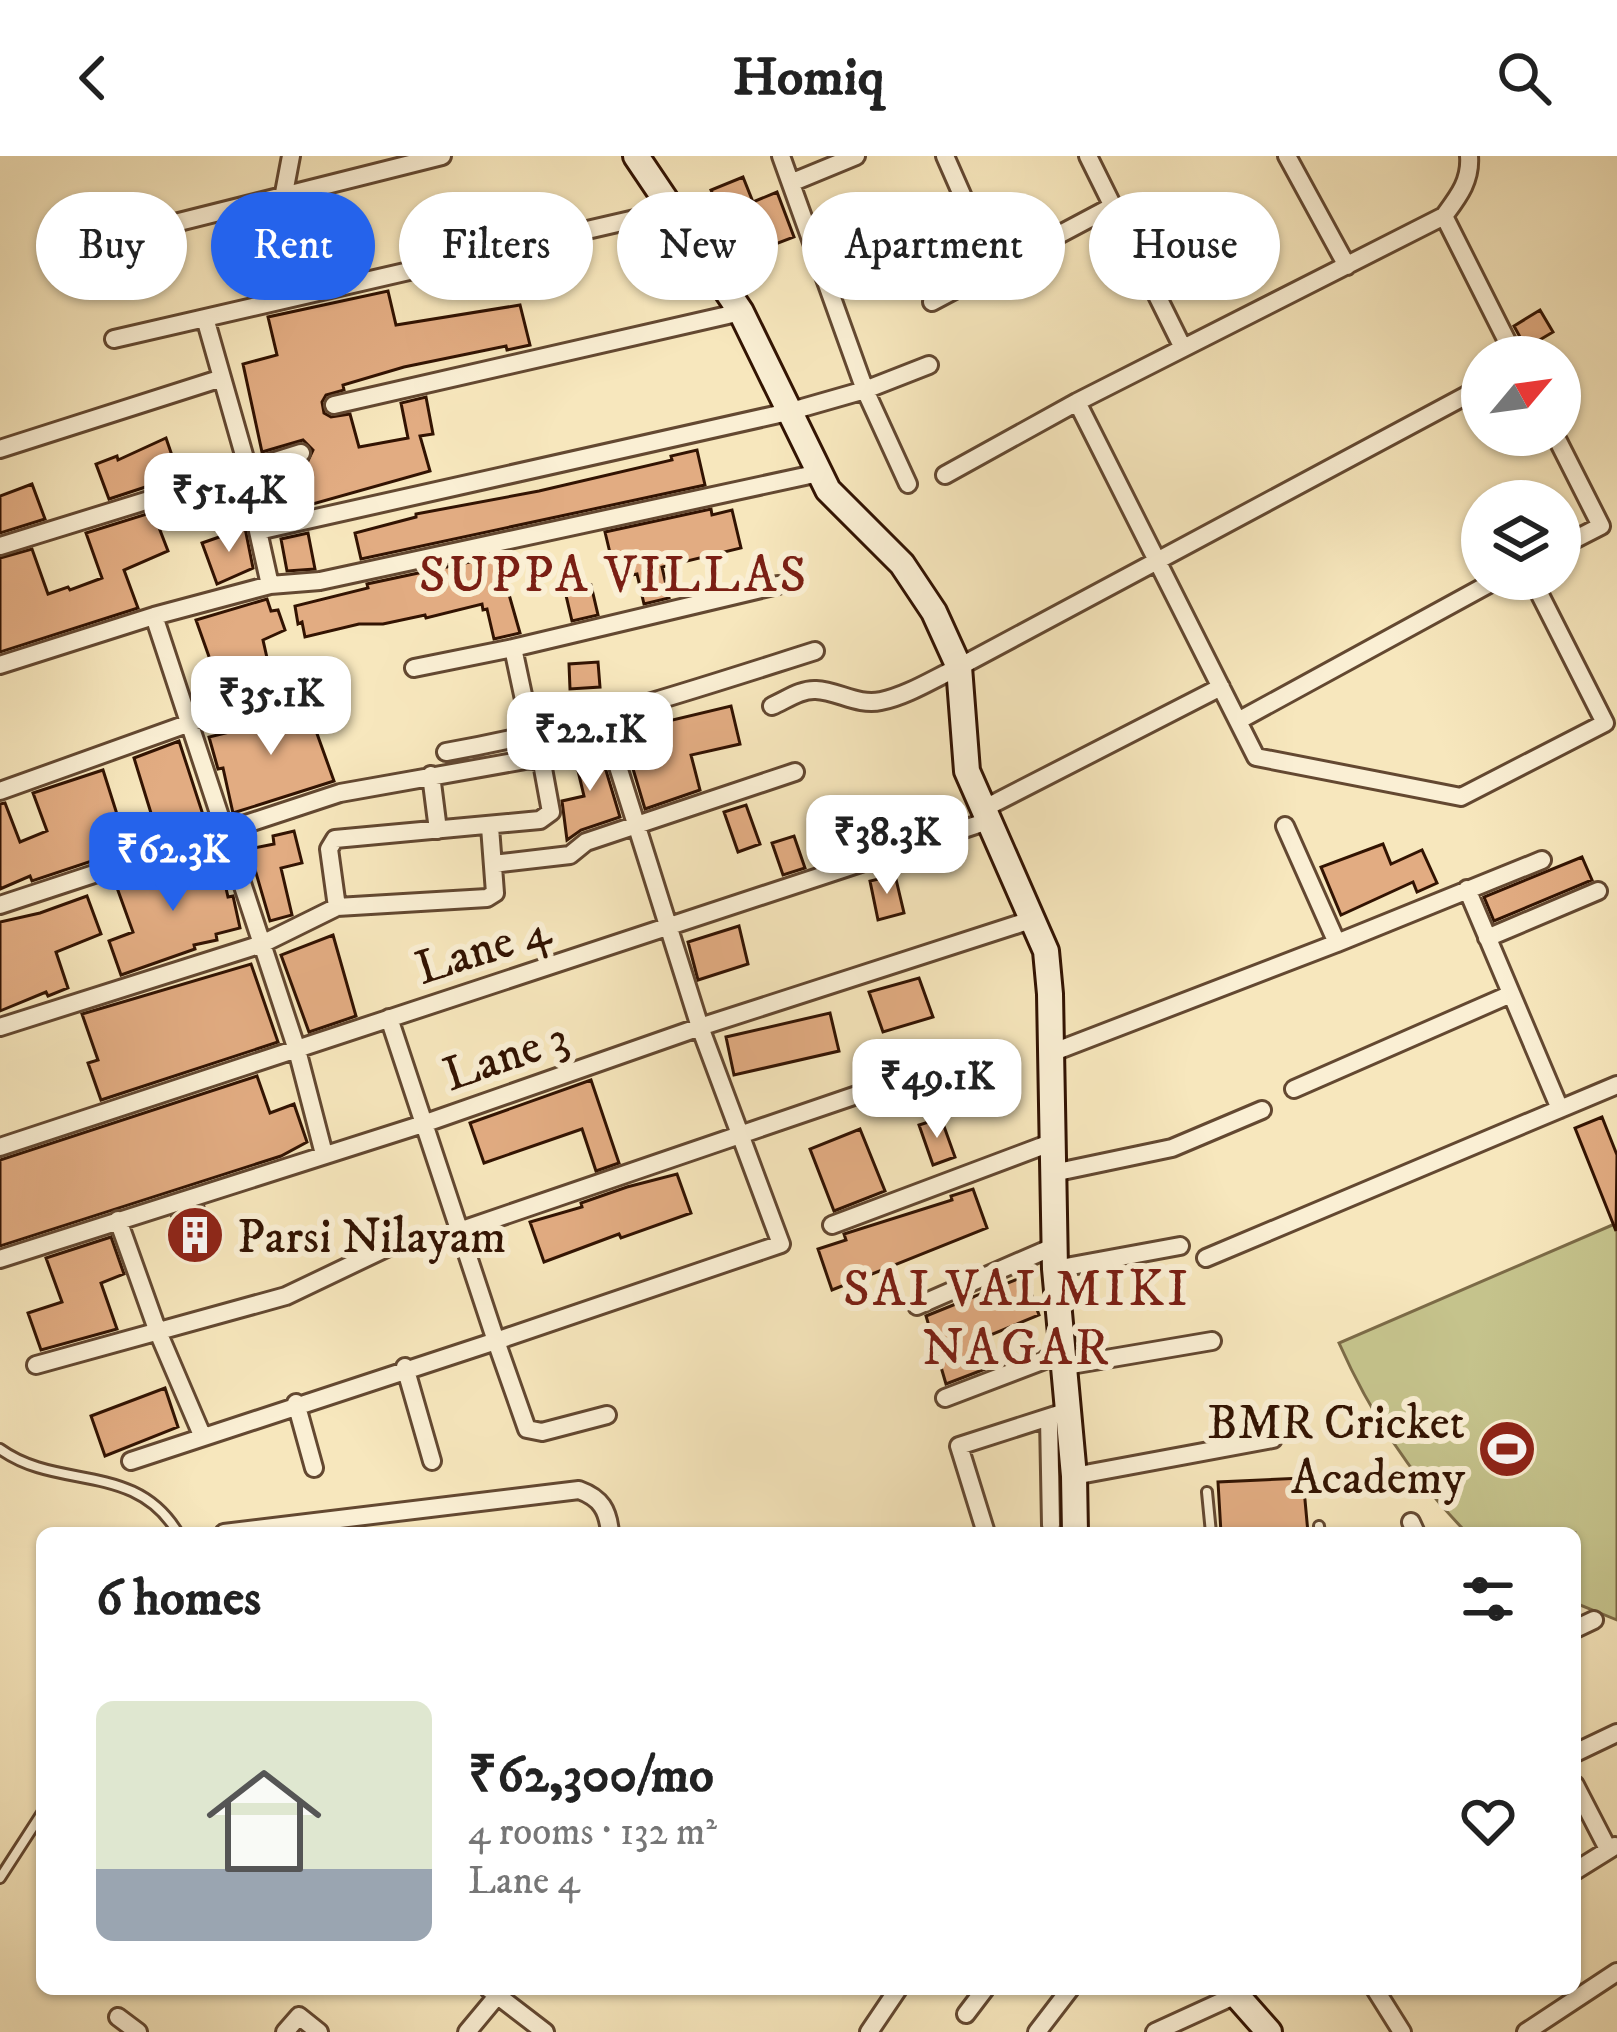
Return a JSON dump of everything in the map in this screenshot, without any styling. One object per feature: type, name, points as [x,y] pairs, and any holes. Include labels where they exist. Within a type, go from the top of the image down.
[{"type":"street","points":[[282,192],[291,156]]},
{"type":"street","points":[[297,192],[442,156]]},
{"type":"street","points":[[636,156],[661,192]]},
{"type":"street","points":[[781,156],[802,208]]},
{"type":"street","points":[[793,182],[856,156]]},
{"type":"street","points":[[945,156],[961,192]]},
{"type":"street","points":[[1088,156],[1106,192]]},
{"type":"street","points":[[1287,156],[1347,266]]},
{"type":"street","points":[[945,476],[1077,402],[1444,216],[1464,188],[1469,156]]},
{"type":"street","points":[[1444,216],[1504,336]]},
{"type":"street","points":[[932,302],[1089,219]]},
{"type":"street","points":[[114,339],[617,223]]},
{"type":"street","points":[[263,304],[264,300]]},
{"type":"street","points":[[733,300],[828,490],[902,564],[934,612],[959,667],[967,771],[1046,952],[1055,1258],[1064,1360],[1058,1415],[1063,1527]]},
{"type":"street","points":[[834,300],[865,390],[908,484]]},
{"type":"street","points":[[1159,300],[1183,348]]},
{"type":"street","points":[[334,405],[741,312]]},
{"type":"street","points":[[205,318],[248,469],[270,586]]},
{"type":"street","points":[[257,531],[788,412],[929,365]]},
{"type":"street","points":[[0,449],[222,378]]},
{"type":"street","points":[[772,706],[803,691],[818,690],[878,702],[959,667],[1461,398]]},
{"type":"street","points":[[1077,402],[1256,757],[1461,797],[1605,723],[1543,600]]},
{"type":"street","points":[[0,546],[301,453]]},
{"type":"street","points":[[0,665],[154,616],[270,586],[359,573],[819,473]]},
{"type":"street","points":[[1581,486],[1601,526],[1581,536]]},
{"type":"street","points":[[414,668],[778,585]]},
{"type":"street","points":[[1238,722],[1461,599]]},
{"type":"street","points":[[154,616],[297,1050],[324,1154]]},
{"type":"street","points":[[513,648],[532,737]]},
{"type":"street","points":[[446,752],[603,719],[815,651]]},
{"type":"street","points":[[0,790],[304,682]]},
{"type":"street","name":"Lane 4","points":[[0,1147],[668,927],[986,815],[1221,687]]},
{"type":"street","points":[[131,1461],[781,1244],[700,1027],[603,719]]},
{"type":"street","points":[[0,905],[340,793],[538,758],[550,812],[547,817],[490,827],[334,839],[329,849],[337,907]]},
{"type":"street","points":[[493,864],[571,855],[586,842],[795,772]]},
{"type":"street","points":[[430,775],[438,830]]},
{"type":"street","points":[[1285,826],[1337,943]]},
{"type":"street","points":[[0,1027],[262,944],[337,907],[487,898],[495,893],[490,827]]},
{"type":"street","points":[[1051,1053],[1542,860]]},
{"type":"street","points":[[1467,889],[1561,1108]]},
{"type":"street","points":[[1487,938],[1598,891]]},
{"type":"street","name":"Lane 3","points":[[0,1258],[423,1124],[700,1027],[1034,919]]},
{"type":"street","points":[[1294,1089],[1511,994]]},
{"type":"street","points":[[389,1018],[527,1430],[542,1432],[607,1414]]},
{"type":"street","points":[[459,1231],[965,1058]]},
{"type":"street","points":[[1206,1258],[1617,1085]]},
{"type":"street","points":[[1053,1172],[1172,1148],[1262,1110]]},
{"type":"street","points":[[832,1225],[1053,1142]]},
{"type":"street","points":[[118,1220],[202,1435]]},
{"type":"street","points":[[36,1364],[286,1296],[398,1242]]},
{"type":"street","points":[[917,1306],[1055,1258],[1180,1246]]},
{"type":"street","points":[[945,1398],[1064,1360],[1212,1341]]},
{"type":"street","points":[[405,1367],[432,1461]]},
{"type":"street","points":[[296,1403],[314,1468]]},
{"type":"street","points":[[1058,1415],[1074,1475],[1063,1527]]},
{"type":"street","points":[[984,1527],[959,1446],[1058,1415]]},
{"type":"street","points":[[1074,1475],[1273,1439]]},
{"type":"street","points":[[274,1527],[579,1490],[602,1504],[609,1527]]},
{"type":"street","points":[[1581,1626],[1594,1620]]},
{"type":"street","points":[[1581,1750],[1617,1733]]},
{"type":"street","points":[[1581,1795],[1613,1847],[1581,1867]]},
{"type":"street","points":[[1526,2032],[1617,1972]]},
{"type":"street","points":[[467,2032],[493,1995]]},
{"type":"street","points":[[501,1995],[544,2032]]},
{"type":"street","points":[[869,2032],[894,1995]]},
{"type":"street","points":[[966,2014],[980,1995]]},
{"type":"street","points":[[1037,2032],[1065,1995]]},
{"type":"street","points":[[1154,2032],[1227,1995]]},
{"type":"street","points":[[1236,1995],[1269,2032]]},
{"type":"street","points":[[1384,1995],[1402,2032]]},
{"type":"street","points":[[285,2032],[299,2016],[319,2032]]},
{"type":"street","points":[[118,2017],[138,2032]]},
{"type":"lane","points":[[0,1449],[37,1468],[119,1484],[156,1507],[173,1527]]},
{"type":"lane","points":[[1207,1492],[1210,1527]]},
{"type":"lane","points":[[0,1878],[36,1822]]},
{"type":"shaded area","name":"BMR Cricket Academy","points":[[1617,1223],[1617,1620],[1581,1605],[1581,1527],[1461,1527],[1393,1443],[1339,1343]]},
{"type":"building","points":[[743,177],[749,192],[712,192]]},
{"type":"building","points":[[778,195],[794,237],[778,243]]},
{"type":"building","points":[[388,291],[396,325],[520,305],[530,345],[404,367],[343,385],[344,390],[326,395],[324,413],[331,417],[350,414],[359,447],[408,438],[401,403],[426,397],[433,434],[420,436],[430,471],[277,514],[268,477],[306,465],[313,450],[303,440],[262,452],[243,364],[277,355],[268,317],[346,300],[375,300],[375,294]]},
{"type":"building","points":[[1540,310],[1553,332],[1519,336],[1514,326]]},
{"type":"building","points":[[166,438],[179,476],[109,499],[96,464],[117,456],[118,460]]},
{"type":"building","points":[[697,450],[705,485],[361,559],[355,533],[416,514],[539,491]]},
{"type":"building","points":[[32,484],[45,519],[0,533],[0,496]]},
{"type":"building","points":[[711,509],[712,515],[732,510],[741,548],[662,567],[669,598],[644,604],[637,574],[616,578],[605,532]]},
{"type":"building","points":[[153,512],[168,551],[124,570],[138,608],[0,652],[0,558],[32,549],[48,594],[70,590],[102,578],[86,533]]},
{"type":"building","points":[[245,528],[253,568],[217,584],[202,543]]},
{"type":"building","points":[[308,533],[315,569],[287,571],[281,539]]},
{"type":"building","points":[[498,556],[520,633],[494,639],[482,604],[305,637],[302,622],[298,624],[295,606],[368,588],[367,584]]},
{"type":"building","points":[[591,585],[598,615],[572,621],[565,591]]},
{"type":"building","points":[[267,599],[271,611],[278,610],[285,630],[263,640],[272,680],[202,704],[195,672],[213,668],[196,620]]},
{"type":"building","points":[[598,662],[600,687],[570,689],[569,664]]},
{"type":"building","points":[[306,703],[334,781],[233,813],[223,768],[218,769],[209,737]]},
{"type":"building","points":[[731,706],[740,744],[691,755],[700,790],[645,809],[622,732]]},
{"type":"building","points":[[179,741],[206,824],[159,839],[134,758]]},
{"type":"building","points":[[598,744],[620,817],[581,830],[567,840],[562,801],[584,796],[573,750]]},
{"type":"building","points":[[103,770],[128,849],[0,889],[0,804],[5,803],[20,842],[47,831],[33,793]]},
{"type":"building","points":[[746,805],[760,844],[738,852],[724,812]]},
{"type":"building","points":[[294,831],[302,863],[281,868],[292,915],[270,921],[249,849],[274,844],[273,836]]},
{"type":"building","points":[[794,836],[805,868],[783,875],[772,843]]},
{"type":"building","points":[[1383,844],[1391,864],[1422,850],[1437,883],[1417,892],[1413,882],[1341,915],[1321,867]]},
{"type":"building","points":[[1582,857],[1592,880],[1494,921],[1484,897]]},
{"type":"building","points":[[219,858],[240,928],[121,975],[109,941],[133,932],[116,885]]},
{"type":"building","points":[[895,875],[904,913],[878,920],[870,881]]},
{"type":"building","points":[[87,896],[101,934],[56,952],[68,988],[0,1011],[0,922]]},
{"type":"building","points":[[739,926],[748,964],[698,980],[688,942]]},
{"type":"building","points":[[333,935],[356,1016],[309,1032],[281,955]]},
{"type":"building","points":[[251,964],[278,1042],[101,1100],[88,1063],[98,1060],[82,1014]]},
{"type":"building","points":[[919,978],[933,1017],[883,1032],[869,992]]},
{"type":"building","points":[[830,1013],[839,1051],[734,1075],[726,1037]]},
{"type":"building","points":[[257,1076],[270,1113],[294,1104],[307,1142],[281,1156],[0,1246],[0,1160]]},
{"type":"building","points":[[591,1080],[619,1163],[596,1171],[582,1129],[484,1163],[470,1123]]},
{"type":"building","points":[[1602,1117],[1617,1155],[1616,1231],[1575,1128]]},
{"type":"building","points":[[941,1118],[955,1157],[933,1165],[919,1125]]},
{"type":"building","points":[[860,1129],[885,1191],[834,1211],[810,1149]]},
{"type":"building","points":[[677,1174],[691,1213],[544,1262],[530,1222]]},
{"type":"building","points":[[973,1189],[987,1228],[832,1290],[818,1249],[846,1240],[844,1234]]},
{"type":"building","name":"Parsi Nilayam","points":[[204,1207],[216,1249],[185,1257],[172,1217]]},
{"type":"building","points":[[111,1237],[124,1274],[101,1283],[117,1329],[41,1350],[28,1313],[62,1302],[46,1258]]},
{"type":"building","points":[[1025,1276],[1039,1315],[983,1338],[993,1366],[946,1384],[926,1316]]},
{"type":"building","points":[[165,1388],[178,1427],[105,1456],[91,1416]]},
{"type":"building","points":[[1303,1478],[1307,1527],[1221,1527],[1218,1482]]},
{"type":"place","name":"Parsi Nilayam","points":[[195,1235]]},
{"type":"place","name":"BMR Cricket Academy","points":[[1507,1449]]},
{"type":"district","name":"SUPPA VILLAS","points":[[614,573]]},
{"type":"district","name":"SAI VALMIKI NAGAR","points":[[1017,1316]]}]
